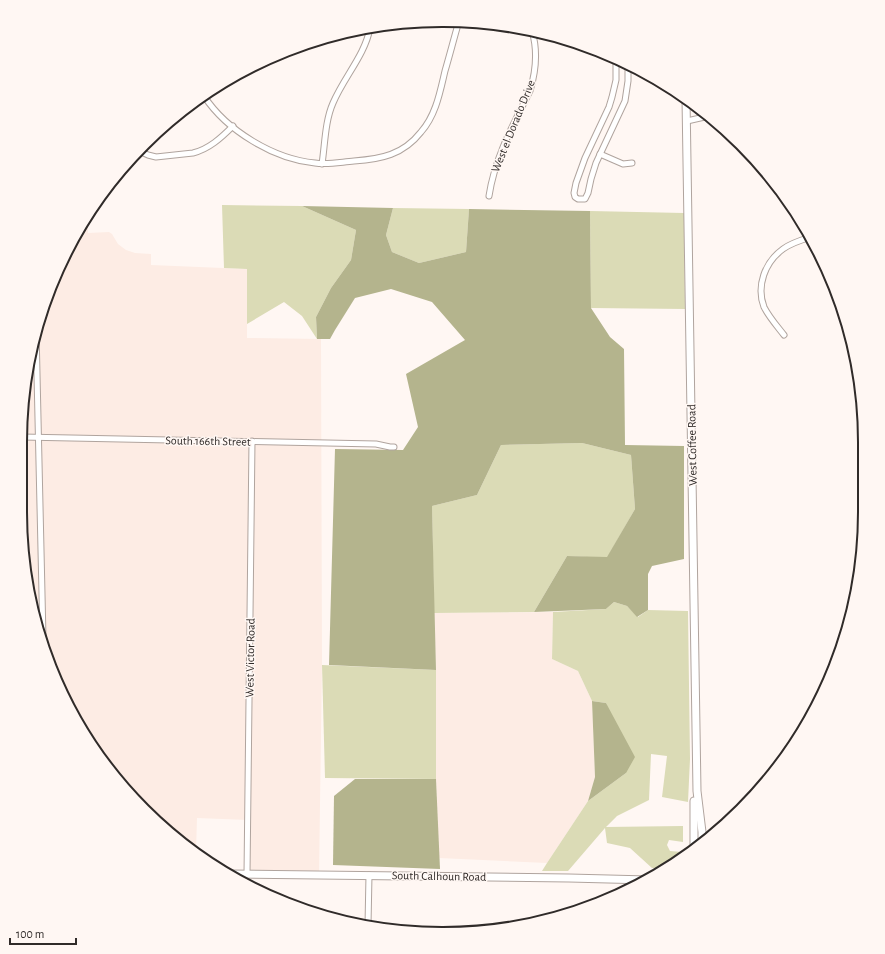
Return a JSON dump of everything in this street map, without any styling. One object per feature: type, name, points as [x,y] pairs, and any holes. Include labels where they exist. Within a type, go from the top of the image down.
[{"type":"street","points":[[207,100],[233,126],[253,141],[282,155],[305,162],[322,164],[385,157],[408,145],[416,139],[426,127],[433,114],[457,28]]},
{"type":"street","points":[[322,164],[327,126],[332,105],[367,40],[369,34]]},
{"type":"street","name":"West el Dorado Drive","points":[[489,196],[493,176],[504,143],[530,91],[536,60],[534,37]]},
{"type":"street","points":[[616,65],[614,89],[609,107],[581,168],[574,193],[575,197],[578,199],[584,199],[587,196],[592,174],[625,101],[628,71]]},
{"type":"street","name":"West Coffee Road","points":[[686,107],[697,791],[702,835]]},
{"type":"street","points":[[687,121],[701,118]]},
{"type":"street","points":[[145,154],[156,156],[198,152],[212,144],[233,126]]},
{"type":"street","points":[[600,154],[624,164],[632,164]]},
{"type":"street","points":[[784,335],[764,307],[761,293],[762,280],[769,264],[777,254],[793,244],[804,240]]},
{"type":"street","points":[[36,355],[43,624]]},
{"type":"street","name":"South 166th Street","points":[[27,437],[376,444],[394,447]]},
{"type":"street","name":"West Victor Road","points":[[247,874],[252,442]]},
{"type":"street","name":"West Coffee Road","points":[[694,842],[694,798],[697,791]]},
{"type":"street","name":"South Calhoun Road","points":[[241,874],[634,880]]},
{"type":"street","points":[[368,920],[369,875]]},
{"type":"shaded area","points":[[88,227],[88,233],[109,232],[118,244],[126,250],[135,253],[151,254],[151,265],[247,269],[247,338],[321,339],[322,665],[319,875],[247,874],[248,820],[197,818],[196,845],[169,824],[149,805],[130,785],[97,742],[70,695],[59,671],[41,619],[35,593],[28,539],[27,512],[27,442],[31,388],[35,361],[49,309],[70,259]]},
{"type":"shaded area","points":[[553,612],[552,659],[578,671],[592,701],[595,777],[588,801],[547,863],[439,858],[436,779],[436,670],[434,613]]},
{"type":"green space","points":[[222,205],[302,206],[356,230],[351,260],[331,288],[316,317],[317,339],[302,316],[284,302],[247,324],[247,269],[224,268]]},
{"type":"green space","points":[[302,206],[393,208],[386,235],[392,252],[419,263],[466,252],[469,209],[590,211],[591,308],[610,337],[624,349],[625,445],[684,446],[684,559],[652,566],[648,574],[648,610],[637,617],[627,606],[614,602],[606,609],[534,612],[567,556],[607,557],[635,509],[631,455],[582,443],[501,445],[477,495],[432,506],[436,670],[329,665],[335,449],[403,450],[418,427],[406,374],[465,340],[432,302],[391,289],[355,298],[330,339],[317,339],[316,317],[331,288],[351,260],[356,230]]},
{"type":"green space","points":[[393,208],[469,209],[466,252],[419,263],[392,252],[386,235]]},
{"type":"green space","points":[[590,211],[684,213],[685,309],[591,308]]},
{"type":"green space","points":[[582,443],[631,455],[635,509],[607,558],[567,556],[534,612],[434,613],[432,506],[477,495],[501,445]]},
{"type":"green space","points":[[614,602],[627,606],[638,617],[648,610],[688,611],[690,759],[688,802],[662,797],[667,756],[651,754],[649,800],[617,816],[606,827],[683,826],[683,842],[669,840],[667,845],[670,851],[680,852],[655,868],[652,868],[630,848],[607,843],[605,828],[568,871],[542,871],[588,801],[626,773],[606,703],[592,701],[578,671],[552,659],[553,612],[606,609]]},
{"type":"green space","points":[[322,665],[436,670],[436,779],[325,778]]},
{"type":"green space","points":[[592,701],[606,703],[635,757],[626,773],[588,801],[595,777]]},
{"type":"green space","points":[[355,779],[436,779],[440,869],[333,865],[334,796]]}]
